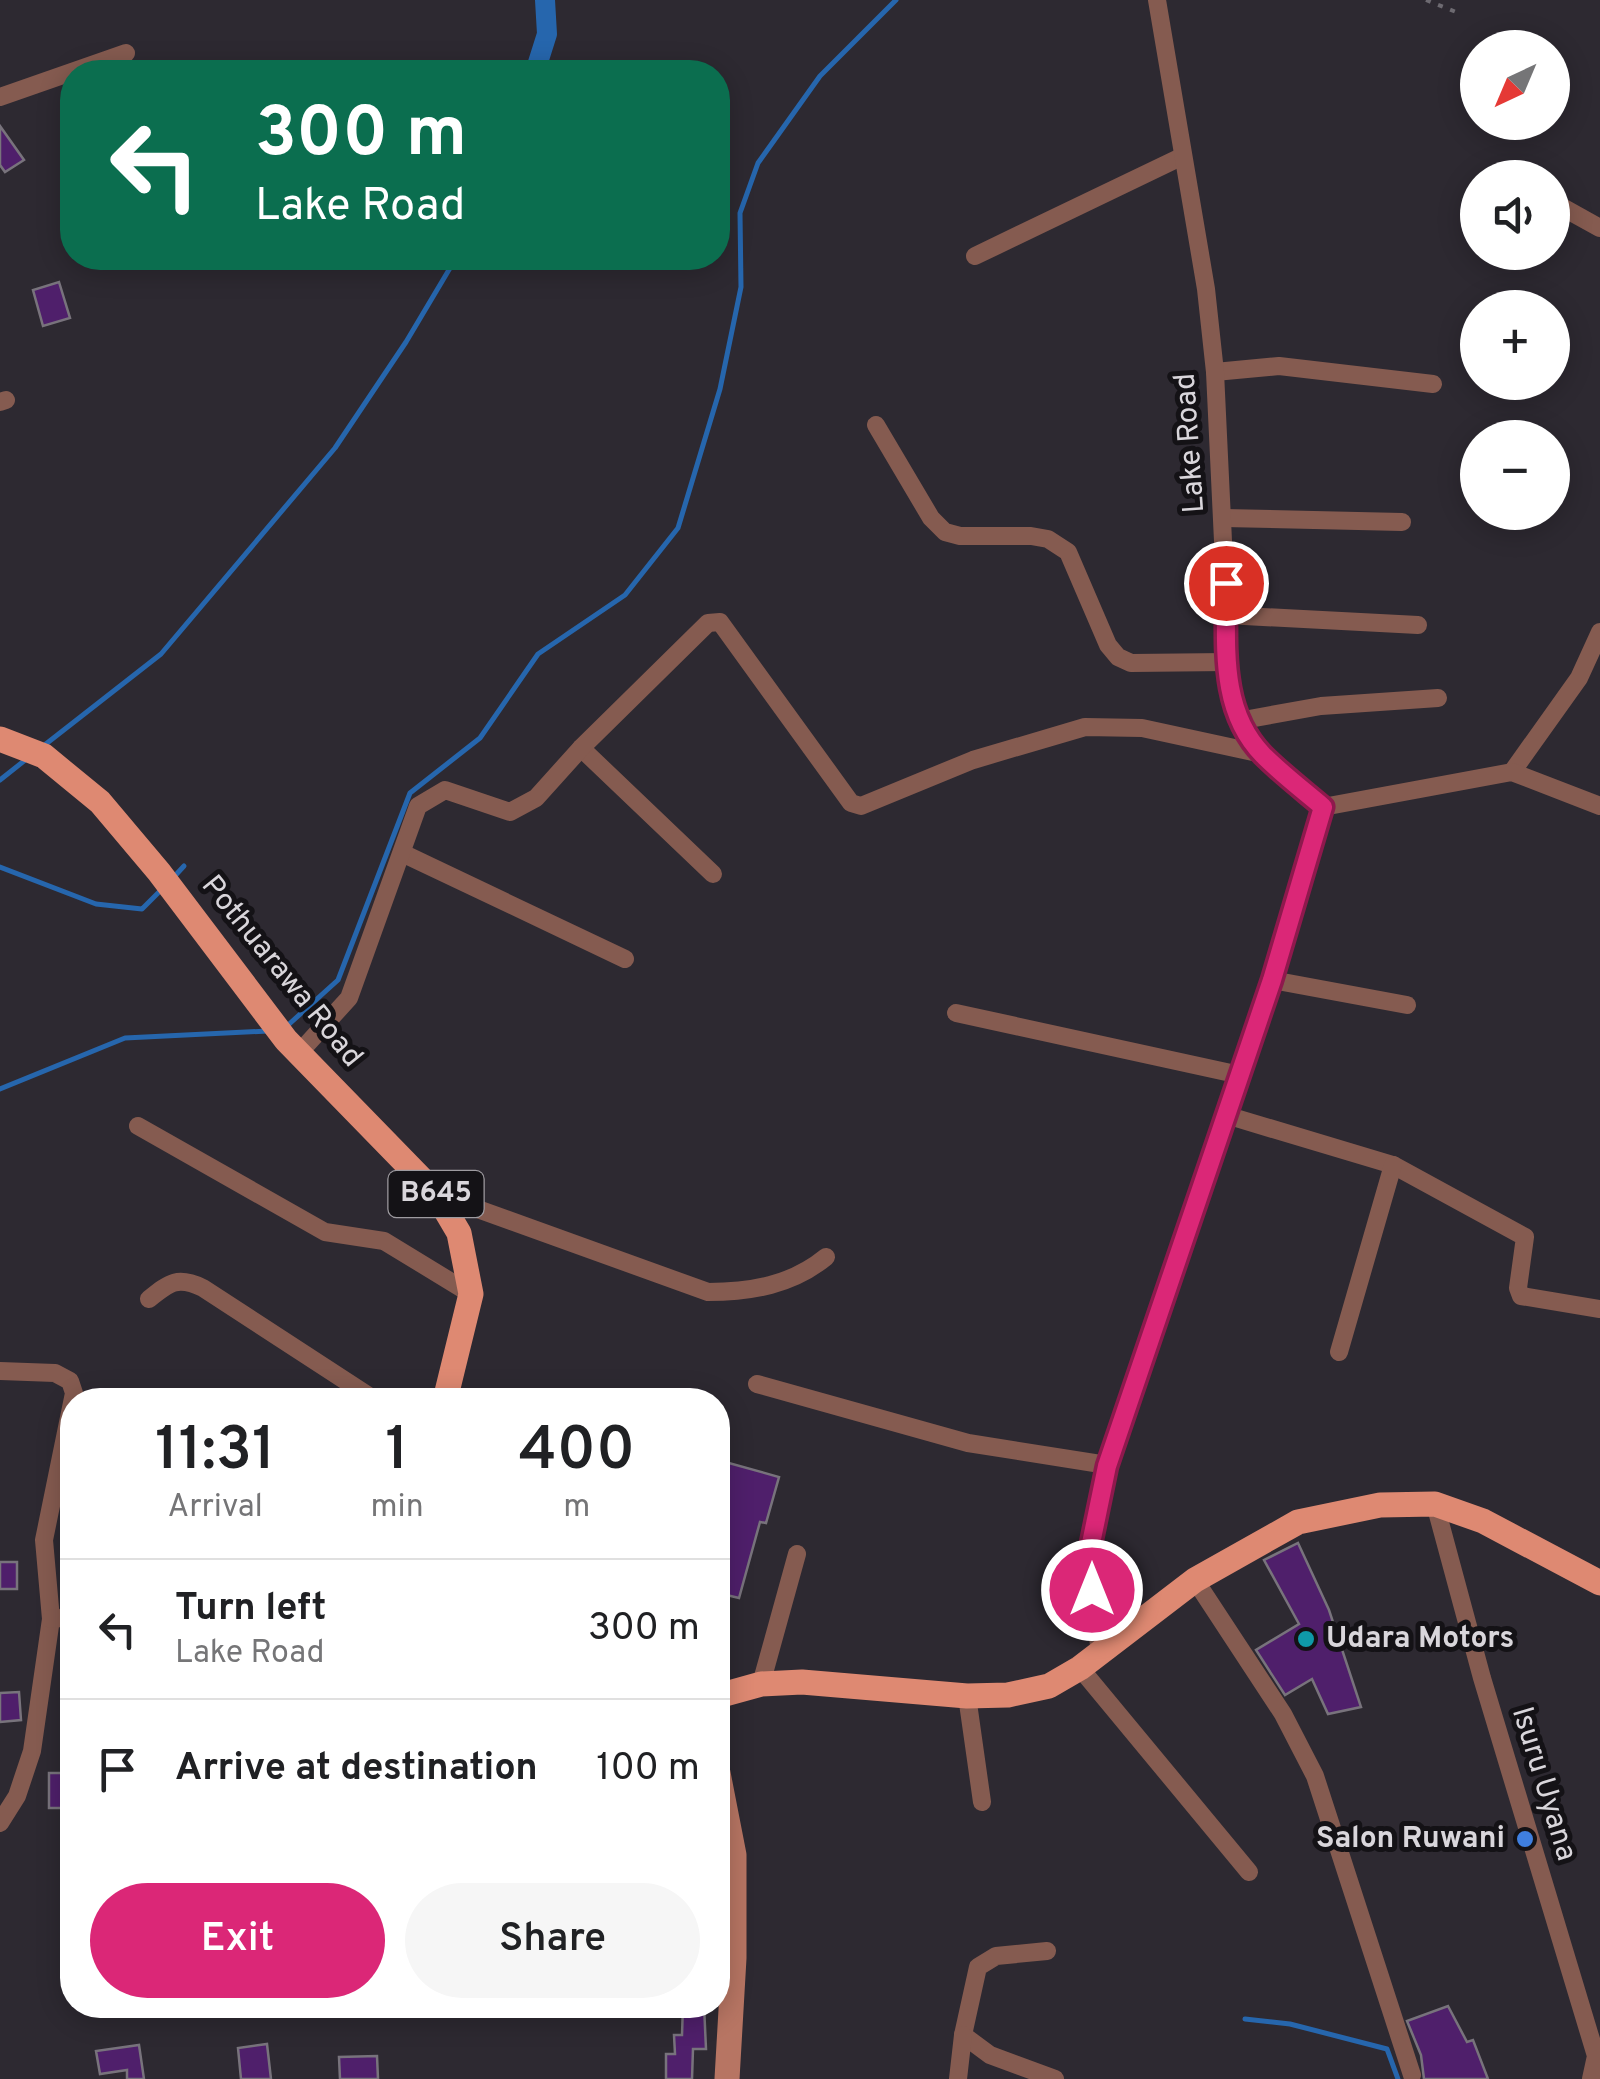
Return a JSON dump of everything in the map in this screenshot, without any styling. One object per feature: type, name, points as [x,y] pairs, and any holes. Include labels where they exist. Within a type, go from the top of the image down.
[{"type":"main road","name":"Pothuarawa Road","points":[[10,741],[44,756],[100,802],[260,1008],[436,1194],[458,1233],[470,1294],[448,1388]]},
{"type":"main road","points":[[730,1693],[761,1684],[802,1682],[966,1696],[1008,1695],[1049,1686],[1090,1660],[1195,1580],[1298,1522],[1380,1506],[1435,1504],[1483,1521],[1600,1583]]},
{"type":"street","name":"Lake Road","points":[[1157,0],[1206,290],[1224,518],[1226,662],[1238,721],[1262,754],[1323,807]]},
{"type":"street","points":[[106,60],[126,53]]},
{"type":"street","points":[[0,97],[60,76]]},
{"type":"street","points":[[975,256],[1182,156]]},
{"type":"street","points":[[1570,211],[1600,228]]},
{"type":"street","points":[[1214,372],[1278,366],[1434,384]]},
{"type":"street","points":[[876,425],[931,518],[944,532],[960,536],[1031,536],[1048,540],[1068,552],[1108,645],[1118,657],[1130,663],[1226,662]]},
{"type":"street","points":[[1224,518],[1402,522]]},
{"type":"street","points":[[1226,615],[1418,624]]},
{"type":"street","points":[[293,1046],[349,998],[418,806],[444,790],[510,812],[536,798],[708,623],[720,622],[852,804],[862,806],[972,760],[1085,727],[1142,728],[1262,754]]},
{"type":"street","points":[[1512,772],[1579,678],[1600,632]]},
{"type":"street","points":[[1238,721],[1321,706],[1438,698]]},
{"type":"street","points":[[581,748],[713,874]]},
{"type":"street","points":[[1248,1872],[1090,1660],[1088,1558],[1107,1466],[1272,980],[1323,807],[1512,772],[1600,806]]},
{"type":"street","points":[[402,853],[625,959]]},
{"type":"street","points":[[1272,980],[1407,1005]]},
{"type":"street","points":[[956,1013],[1240,1075]]},
{"type":"street","points":[[1226,1115],[1393,1165],[1526,1237],[1518,1288],[1521,1296],[1600,1308]]},
{"type":"street","points":[[138,1126],[326,1232],[384,1242],[470,1294]]},
{"type":"street","points":[[1339,1352],[1393,1165]]},
{"type":"street","points":[[436,1194],[708,1292],[750,1292],[810,1270],[826,1257]]},
{"type":"street","points":[[148,1298],[172,1280],[194,1283],[356,1388]]},
{"type":"street","points":[[0,1371],[55,1373],[70,1381],[72,1388]]},
{"type":"street","points":[[757,1384],[968,1442],[1107,1466]]},
{"type":"street","points":[[0,1823],[17,1796],[32,1751],[51,1619],[44,1540],[60,1462]]},
{"type":"street","name":"Isuru Uyana","points":[[1435,1504],[1482,1678],[1596,2056],[1591,2079]]},
{"type":"street","points":[[761,1684],[797,1554]]},
{"type":"street","points":[[1195,1580],[1283,1714],[1315,1776],[1412,2076]]},
{"type":"street","points":[[51,1619],[60,1618]]},
{"type":"street","points":[[966,1696],[982,1802]]},
{"type":"street","points":[[730,1834],[734,1855],[730,1903]]},
{"type":"street","points":[[958,2079],[978,1967],[996,1956],[1047,1951]]},
{"type":"street","points":[[727,2018],[728,2079]]},
{"type":"street","points":[[963,2035],[990,2055],[1055,2079]]},
{"type":"path","points":[[1426,0],[1456,12]]},
{"type":"building","points":[[0,126],[24,160],[5,172],[0,165]]},
{"type":"building","points":[[59,282],[70,318],[43,326],[33,290]]},
{"type":"building","points":[[730,1463],[779,1477],[766,1523],[760,1522],[739,1598],[730,1596]]},
{"type":"building","name":"Udara Motors","points":[[1298,1543],[1329,1610],[1361,1707],[1328,1714],[1312,1679],[1285,1695],[1256,1650],[1299,1624],[1264,1560]]},
{"type":"building","points":[[0,1562],[17,1562],[17,1589],[0,1589]]},
{"type":"building","points":[[19,1692],[21,1720],[0,1722],[0,1693]]},
{"type":"building","points":[[49,1773],[60,1773],[60,1808],[49,1808]]},
{"type":"building","points":[[1448,2006],[1467,2042],[1473,2040],[1488,2079],[1424,2079],[1421,2055],[1407,2021]]},
{"type":"building","points":[[683,2018],[705,2018],[706,2049],[693,2049],[692,2079],[666,2079],[666,2054],[675,2054],[674,2035],[682,2035]]},
{"type":"building","points":[[267,2044],[271,2079],[241,2079],[238,2048]]},
{"type":"building","points":[[139,2045],[144,2079],[127,2079],[127,2070],[100,2074],[96,2051]]},
{"type":"building","points":[[377,2056],[378,2079],[340,2079],[339,2057]]},
{"type":"waterway","points":[[539,60],[547,34],[545,0]]},
{"type":"waterway","points":[[287,1026],[338,980],[410,793],[480,738],[538,654],[625,595],[678,528],[720,389],[741,287],[740,213],[758,163],[820,76],[896,0]]},
{"type":"waterway","points":[[42,747],[161,654],[335,448],[449,270]]},
{"type":"waterway","points":[[0,780],[29,757]]},
{"type":"waterway","points":[[172,879],[184,866]]},
{"type":"waterway","points":[[0,867],[96,904],[142,909],[161,890]]},
{"type":"waterway","points":[[0,1089],[125,1038],[268,1031]]},
{"type":"waterway","points":[[1245,2019],[1290,2024],[1387,2049],[1398,2079]]},
{"type":"place","name":"Udara Motors","points":[[1306,1639]]},
{"type":"place","name":"Salon Ruwani","points":[[1525,1839]]},
{"type":"route","points":[[1092,1590],[1088,1558],[1107,1466],[1272,980],[1323,807],[1262,754],[1238,721],[1226,662],[1226,583]]}]
